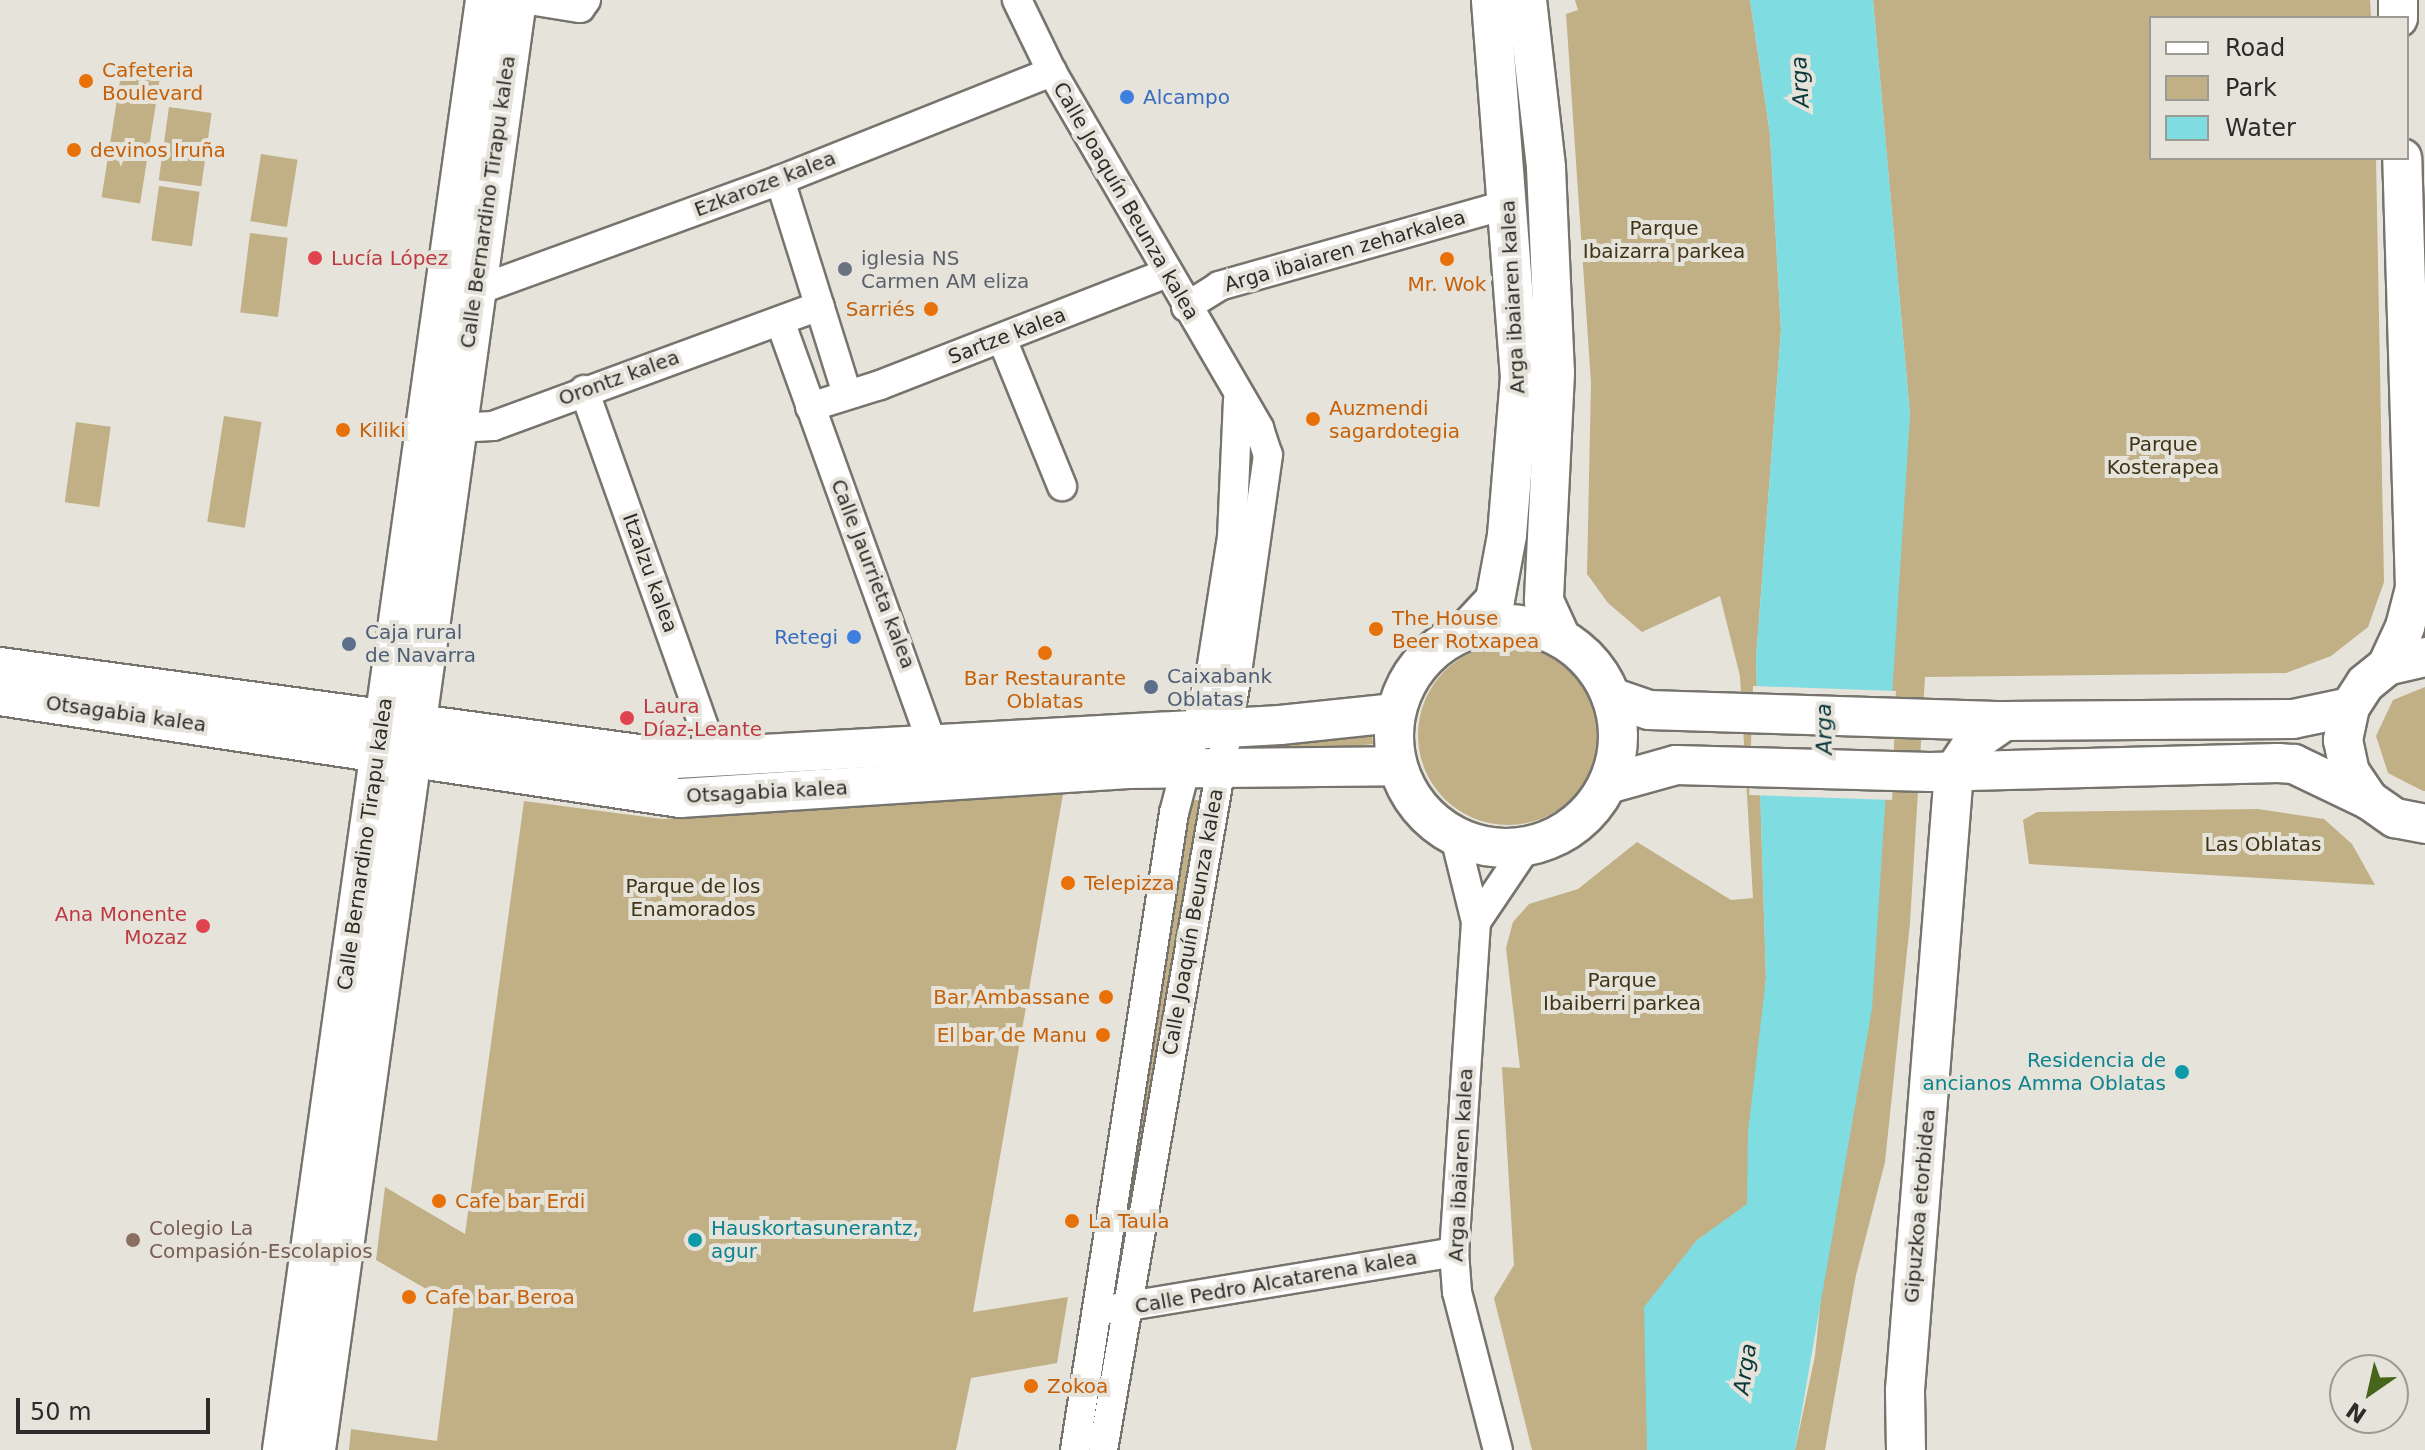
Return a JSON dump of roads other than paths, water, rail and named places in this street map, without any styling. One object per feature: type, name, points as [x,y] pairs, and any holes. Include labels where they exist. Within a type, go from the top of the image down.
[{"type":"street","name":"Calle Bernardino Tirapu kalea","points":[[316,1450],[485,0]]},
{"type":"street","name":"Calle Bernardino Tirapu kalea","points":[[282,1450],[397,738],[456,428],[517,0]]},
{"type":"street","points":[[529,0],[580,8],[586,0]]},
{"type":"street","name":"Calle Joaquín Beunza kalea","points":[[1017,0],[1052,72],[1238,400],[1259,428],[1268,455],[1203,768],[1112,1308],[1075,1450]]},
{"type":"street","name":"Arga ibaiaren kalea","points":[[1467,630],[1495,600],[1509,521],[1520,378],[1491,0]]},
{"type":"street","name":"Arga ibaiaren kalea","points":[[1527,0],[1546,168],[1555,373],[1544,601],[1561,638]]},
{"type":"street","name":"Ezkaroze kalea","points":[[475,291],[780,180],[1052,72]]},
{"type":"street","points":[[2369,800],[2350,772],[2343,740],[2350,707],[2365,684],[2387,666],[2405,627],[2415,588],[2402,160]]},
{"type":"street","points":[[780,180],[847,394],[810,407]]},
{"type":"street","name":"Arga ibaiaren zeharkalea","points":[[1186,307],[1219,286],[1508,204]]},
{"type":"street","name":"Sartze kalea","points":[[847,394],[1002,339],[1167,273]]},
{"type":"street","points":[[780,321],[820,306]]},
{"type":"street","name":"Orontz kalea","points":[[456,428],[493,426],[584,390],[780,321]]},
{"type":"street","name":"Calle Jaurrieta kalea","points":[[780,321],[932,743]]},
{"type":"street","points":[[1002,339],[1062,486]]},
{"type":"street","name":"Itzalzu kalea","points":[[584,390],[715,757]]},
{"type":"street","points":[[1498,624],[1531,626],[1561,638],[1599,673],[1611,697],[1617,755],[1608,784],[1592,809],[1571,828],[1526,848],[1485,846],[1455,837],[1429,819],[1397,766],[1395,713],[1409,677],[1434,649],[1467,630],[1498,624]]},
{"type":"street","points":[[2387,666],[2425,657]]},
{"type":"street","name":"Otsagabia kalea","points":[[0,667],[397,738],[680,798],[1203,768],[1397,766]]},
{"type":"street","name":"Otsagabia kalea","points":[[0,696],[397,738],[675,759],[1213,728],[1395,713]]},
{"type":"street","points":[[1611,697],[1649,710],[2004,721],[2293,719],[2350,707]]},
{"type":"street","points":[[1939,772],[2004,721]]},
{"type":"street","points":[[1608,784],[1644,770],[1704,764],[1939,772],[2294,764],[2369,800],[2395,818],[2425,824]]},
{"type":"street","name":"Calle Joaquín Beunza kalea","points":[[1103,1450],[1112,1308],[1203,768]]},
{"type":"street","name":"Gipuzkoa etorbidea","points":[[1906,1450],[1905,1390],[1939,772]]},
{"type":"street","name":"Arga ibaiaren kalea","points":[[1455,837],[1476,922],[1454,1252],[1457,1292],[1498,1450]]},
{"type":"street","points":[[1476,922],[1526,848]]},
{"type":"street","name":"Calle Pedro Alcatarena kalea","points":[[1112,1308],[1454,1252]]},
{"type":"water","name":"Arga","points":[[1750,0],[1873,0],[1910,415],[1872,1009],[1795,1450],[1647,1450],[1644,1307],[1696,1241],[1747,1204],[1748,1132],[1766,978],[1756,659],[1781,330],[1770,134]]},
{"type":"place","name":"Cafeteria Boulevard","points":[[86,81]]},
{"type":"place","name":"Alcampo","points":[[1127,97]]},
{"type":"place","name":"devinos Iruña","points":[[74,150]]},
{"type":"place","name":"Lucía López","points":[[315,258]]},
{"type":"place","name":"Mr. Wok","points":[[1447,259]]},
{"type":"place","name":"iglesia NS Carmen AM eliza","points":[[845,269]]},
{"type":"place","name":"Sarriés","points":[[931,309]]},
{"type":"place","name":"Auzmendi sagardotegia","points":[[1313,419]]},
{"type":"place","name":"Kiliki","points":[[343,430]]},
{"type":"place","name":"The House Beer Rotxapea","points":[[1376,629]]},
{"type":"place","name":"Retegi","points":[[854,637]]},
{"type":"place","name":"Caja rural de Navarra","points":[[349,644]]},
{"type":"place","name":"Bar Restaurante Oblatas","points":[[1045,653]]},
{"type":"place","name":"Caixabank Oblatas","points":[[1151,687]]},
{"type":"place","name":"Laura Díaz-Leante","points":[[627,718]]},
{"type":"place","name":"Telepizza","points":[[1068,883]]},
{"type":"place","name":"Ana Monente Mozaz","points":[[203,926]]},
{"type":"place","name":"Bar Ambassane","points":[[1106,997]]},
{"type":"place","name":"El bar de Manu","points":[[1103,1035]]},
{"type":"place","name":"Residencia de ancianos Amma Oblatas","points":[[2182,1072]]},
{"type":"place","name":"Cafe bar Erdi","points":[[439,1201]]},
{"type":"place","name":"La Taula","points":[[1072,1221]]},
{"type":"place","name":"Colegio La Compasión-Escolapios","points":[[133,1240]]},
{"type":"place","name":"Hauskortasunerantz, agur","points":[[695,1240]]},
{"type":"place","name":"Cafe bar Beroa","points":[[409,1297]]},
{"type":"place","name":"Zokoa","points":[[1031,1386]]},
{"type":"park label","name":"Parque Ibaizarra parkea","points":[[1664,240]]},
{"type":"park label","name":"Parque Kosterapea","points":[[2163,456]]},
{"type":"park label","name":"Las Oblatas","points":[[2263,844]]},
{"type":"park label","name":"Parque de los Enamorados","points":[[693,898]]},
{"type":"park label","name":"Parque Ibaiberri parkea","points":[[1622,992]]}]
